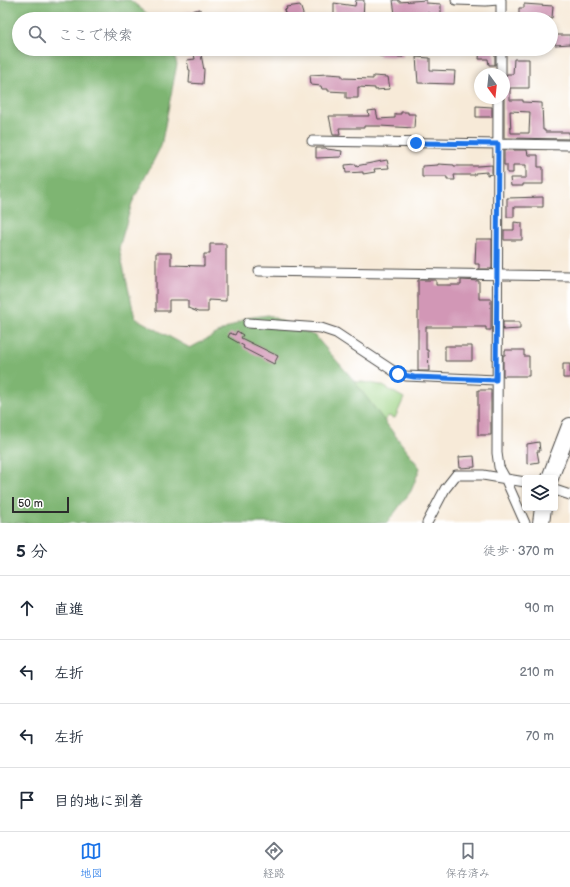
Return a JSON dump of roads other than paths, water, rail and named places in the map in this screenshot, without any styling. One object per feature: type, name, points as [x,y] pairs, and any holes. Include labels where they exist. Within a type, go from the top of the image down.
[{"type":"highway","points":[[551,475],[570,426]]},
{"type":"highway","points":[[541,523],[543,511]]},
{"type":"street","points":[[456,0],[486,2],[498,0]]},
{"type":"street","points":[[501,0],[501,12]]},
{"type":"street","points":[[501,56],[501,68]]},
{"type":"street","points":[[498,104],[496,380],[497,453],[499,467],[525,523]]},
{"type":"street","points":[[312,141],[570,145]]},
{"type":"street","points":[[259,271],[570,276]]},
{"type":"street","points":[[248,323],[321,328],[336,332],[398,374],[406,376],[496,380]]},
{"type":"street","points":[[427,523],[445,489],[456,475],[483,475],[522,481]]},
{"type":"street","points":[[558,491],[570,495]]}]
